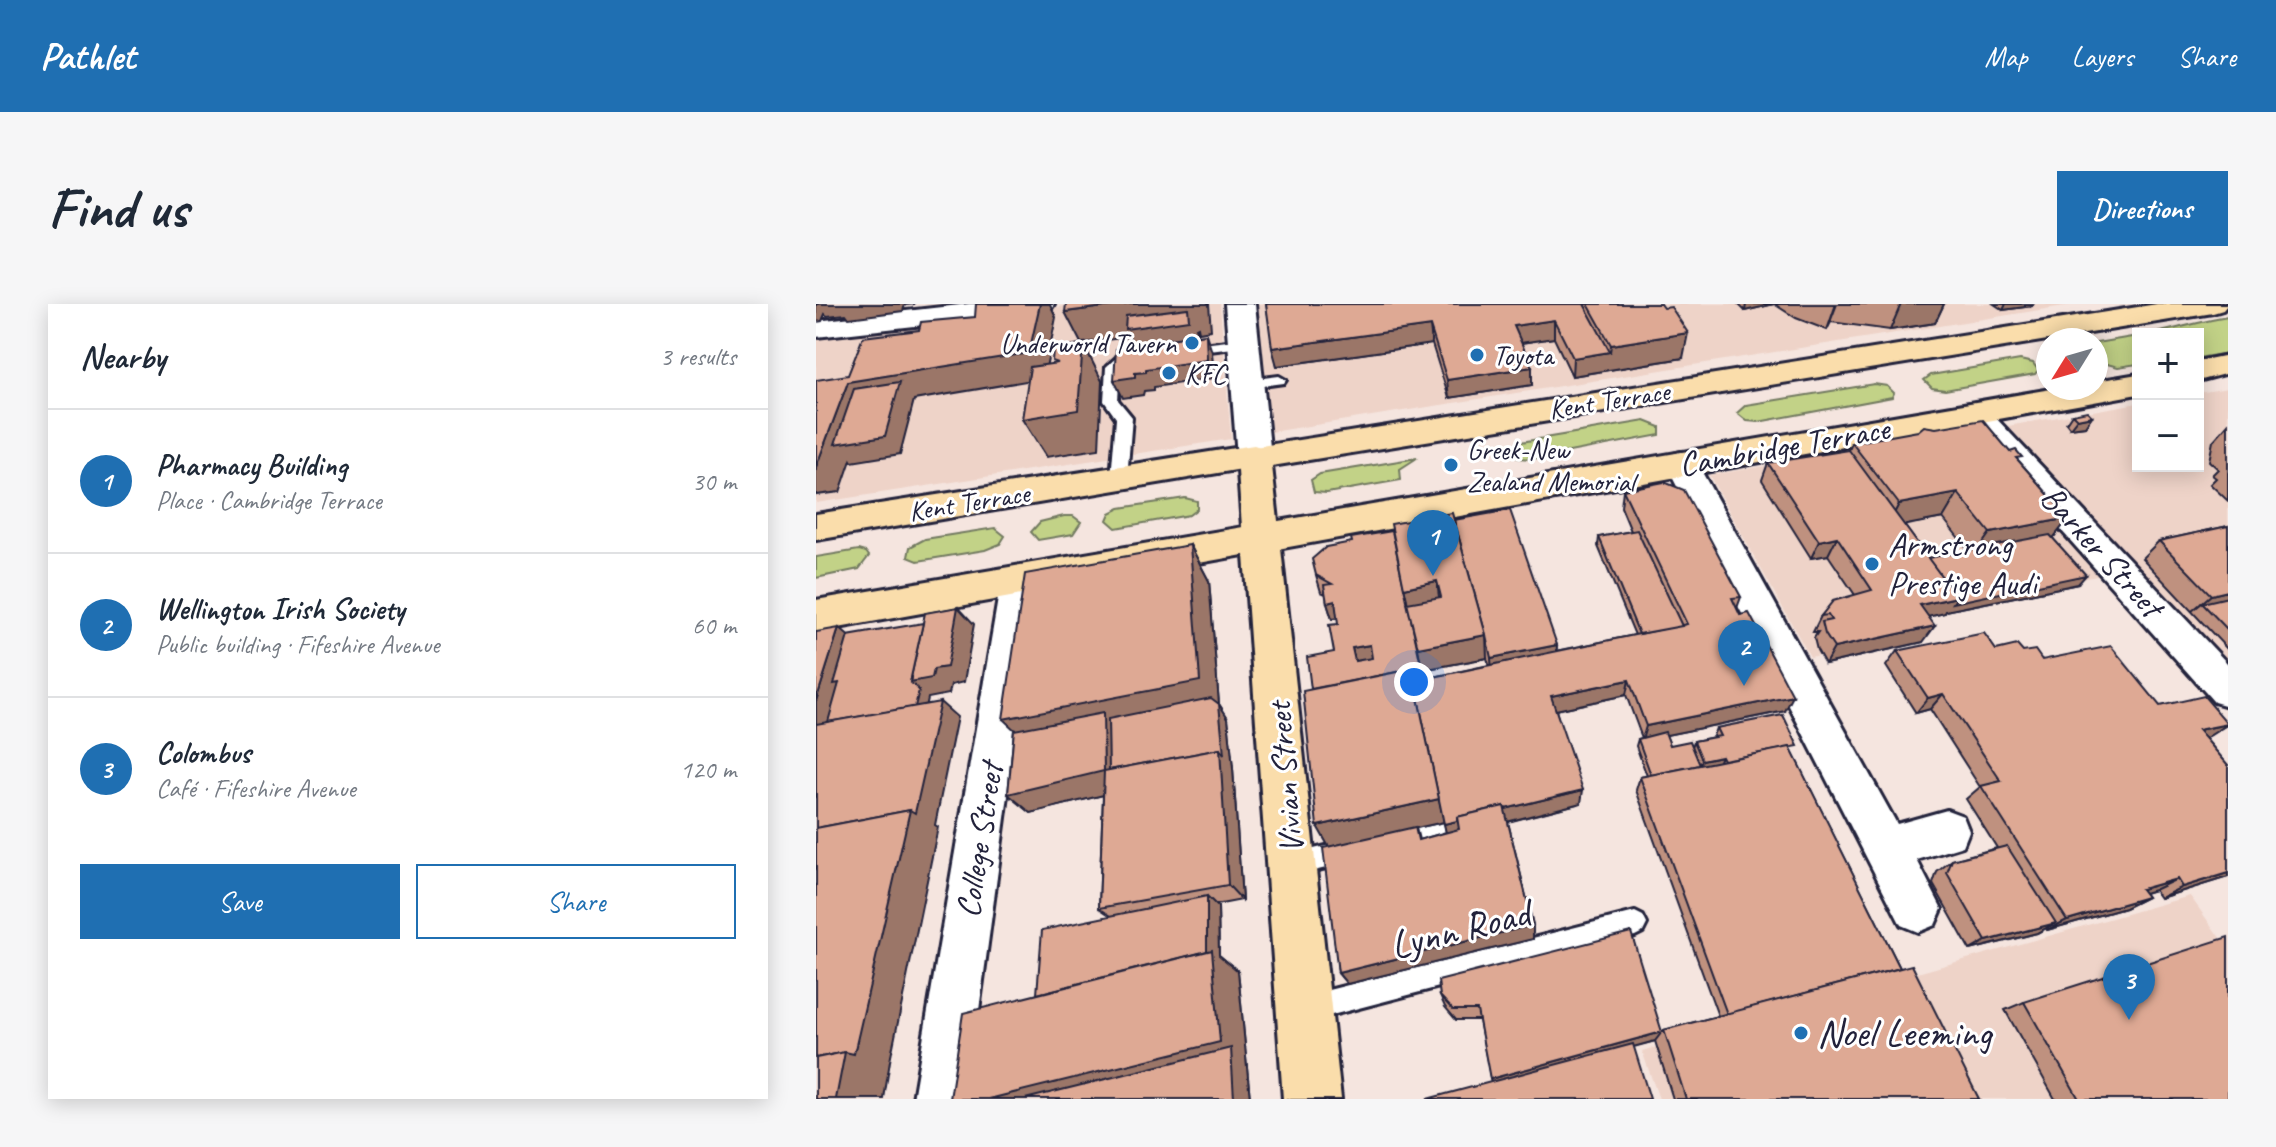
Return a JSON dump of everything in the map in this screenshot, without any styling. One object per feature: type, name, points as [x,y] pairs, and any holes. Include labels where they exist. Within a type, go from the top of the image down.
[{"type":"main road","name":"Kent Terrace","points":[[816,527],[2213,304]]},
{"type":"main road","points":[[2204,370],[2228,364]]},
{"type":"main road","name":"Cambridge Terrace","points":[[816,616],[2132,385]]},
{"type":"main road","name":"Vivian Street","points":[[1254,457],[1312,1099]]},
{"type":"street","points":[[816,329],[1041,304]]},
{"type":"street","points":[[1240,304],[1244,343],[1263,382],[1254,457]]},
{"type":"street","name":"Barker Street","points":[[1975,414],[2228,690]]},
{"type":"street","points":[[1681,463],[1918,909]]},
{"type":"street","name":"College Street","points":[[940,1099],[1019,581]]},
{"type":"street","points":[[1885,848],[1947,831]]},
{"type":"lane","points":[[1119,478],[1124,417],[1111,401],[1113,367],[1123,359],[1244,343]]},
{"type":"lane","points":[[1293,865],[1442,830]]},
{"type":"lane","name":"Lynn Road","points":[[1305,1009],[1635,924]]},
{"type":"shaded area","points":[[1081,304],[1220,304],[1231,439],[816,503],[816,338]]},
{"type":"shaded area","points":[[1255,304],[2077,304],[1271,432]]},
{"type":"shaded area","points":[[2228,388],[2228,670],[2008,426],[2132,404],[2132,472],[2204,472],[2204,392]]},
{"type":"shaded area","points":[[1977,432],[2102,575],[1920,611],[1932,631],[1810,657],[1709,475]]},
{"type":"shaded area","points":[[2190,896],[2228,949],[2228,1099],[1659,1099],[1642,1051]]},
{"type":"green space","points":[[2228,317],[2228,353],[2204,357],[2204,328],[2177,328]]},
{"type":"green space","points":[[2132,337],[2132,365],[2118,367],[2108,364],[2108,341]]},
{"type":"green space","points":[[2020,360],[2033,363],[2036,367],[2035,374],[1945,390],[1932,388],[1924,380],[1931,375]]},
{"type":"green space","points":[[1874,384],[1887,386],[1894,393],[1892,397],[1758,422],[1747,421],[1737,413],[1746,405]]},
{"type":"green space","points":[[1645,421],[1660,427],[1660,435],[1532,459],[1518,458],[1513,448],[1521,442]]},
{"type":"green space","points":[[1417,458],[1400,469],[1401,480],[1327,493],[1314,492],[1311,480],[1320,474]]},
{"type":"green space","points":[[1185,498],[1197,501],[1197,509],[1189,515],[1116,528],[1107,520],[1110,513],[1120,508]]},
{"type":"green space","points":[[1073,516],[1081,522],[1073,534],[1038,540],[1031,532],[1040,522]]},
{"type":"green space","points":[[995,528],[1005,536],[1000,544],[985,550],[918,561],[908,557],[910,547],[925,539]]},
{"type":"green space","points":[[859,550],[869,556],[859,569],[816,578],[816,557]]},
{"type":"building","points":[[976,304],[1040,304],[1029,353],[848,382],[816,467],[816,380],[848,375],[863,337],[919,330],[921,322],[975,317]]},
{"type":"building","points":[[1066,304],[1128,304],[1065,312]]},
{"type":"building","name":"Toyota","points":[[1266,304],[1584,304],[1610,352],[1573,358],[1554,320],[1514,326],[1532,367],[1447,380],[1430,326],[1272,348]]},
{"type":"building","points":[[1588,304],[1661,304],[1664,308],[1671,307],[1688,333],[1611,345]]},
{"type":"building","points":[[1188,308],[1189,320],[1125,329],[1126,316]]},
{"type":"building","points":[[1206,334],[1207,360],[1146,369],[1146,372],[1135,373],[1135,377],[1114,380],[1116,349]]},
{"type":"building","points":[[1083,343],[1078,410],[1022,419],[1030,367],[1058,363],[1052,361],[1053,350]]},
{"type":"building","points":[[900,382],[885,436],[835,444],[854,389]]},
{"type":"building","points":[[2087,411],[2092,416],[2077,419],[2072,414]]},
{"type":"building","points":[[1983,420],[2010,452],[2016,450],[2022,457],[2016,458],[2069,518],[1990,533],[1958,493],[1899,504],[1852,443],[1918,431],[1924,426],[1936,428]]},
{"type":"building","name":"Armstrong Prestige Audi","points":[[1849,450],[1957,597],[1920,605],[1935,626],[1834,648],[1822,622],[1831,620],[1828,615],[1821,616],[1833,601],[1872,590],[1837,537],[1819,541],[1768,463]]},
{"type":"building","points":[[1664,482],[1684,490],[1741,597],[1732,598],[1740,615],[1749,613],[1793,696],[1646,726],[1629,680],[1551,696],[1583,790],[1457,817],[1457,821],[1444,824],[1412,669],[1311,689],[1307,657],[1334,652],[1329,625],[1338,624],[1335,601],[1327,603],[1324,585],[1332,584],[1316,575],[1312,559],[1326,547],[1352,542],[1351,538],[1392,531],[1424,679],[1687,624],[1623,490]],"holes":[[[1370,645],[1372,658],[1355,661],[1352,648]]]},
{"type":"building","points":[[1510,510],[1557,645],[1491,658],[1454,520]]},
{"type":"building","points":[[1452,513],[1486,635],[1418,648],[1407,603],[1441,597],[1437,581],[1404,588],[1391,524]]},
{"type":"building","points":[[2228,526],[2228,591],[2211,595],[2159,541]]},
{"type":"building","points":[[1637,530],[1682,626],[1639,634],[1599,537]]},
{"type":"building","points":[[2050,535],[2086,575],[1953,603],[1957,597],[1928,558]]},
{"type":"building","points":[[1190,545],[1200,681],[1003,719],[1025,574]]},
{"type":"building","points":[[2228,597],[2228,630],[2202,603]]},
{"type":"building","points":[[958,607],[947,667],[934,669],[932,678],[910,682],[925,613]]},
{"type":"building","points":[[923,623],[910,682],[919,690],[915,707],[828,722],[839,683],[834,684],[848,636]]},
{"type":"building","points":[[839,628],[816,701],[816,632]]},
{"type":"building","points":[[1984,633],[1996,650],[2017,645],[2023,652],[2035,650],[2042,660],[2111,646],[2160,706],[2204,696],[2228,724],[2198,730],[2228,765],[2228,873],[2182,887],[2177,879],[2141,889],[2147,897],[2067,920],[1981,786],[2001,781],[1943,694],[1928,698],[1897,651]]},
{"type":"building","points":[[1412,669],[1439,799],[1317,826],[1303,691]]},
{"type":"building","points":[[1211,698],[1219,704],[1224,755],[1220,749],[1109,770],[1108,719]]},
{"type":"building","points":[[940,702],[915,813],[910,810],[816,828],[816,724]]},
{"type":"building","points":[[1103,713],[1104,771],[1008,794],[1014,730]]},
{"type":"building","points":[[1783,715],[1798,746],[1723,760],[1721,756],[1702,760],[1694,741],[1720,736],[1716,728]]},
{"type":"building","points":[[1665,732],[1670,745],[1690,741],[1700,765],[1651,775],[1638,739]]},
{"type":"building","points":[[1790,747],[1900,968],[1727,1014],[1640,777]]},
{"type":"building","points":[[1220,749],[1228,885],[1099,908],[1104,771]]},
{"type":"building","points":[[1504,806],[1533,925],[1338,973],[1323,848],[1415,827],[1418,840],[1459,829],[1457,817]]},
{"type":"building","points":[[910,810],[854,1054],[845,1052],[816,1058],[816,828]]},
{"type":"building","points":[[2007,846],[2056,923],[1986,941],[1947,873],[1952,860]]},
{"type":"building","points":[[1207,896],[1207,951],[1037,994],[1042,930]]},
{"type":"building","points":[[1631,932],[1662,1032],[1490,1079],[1477,1010],[1453,1010],[1440,996],[1438,981]]},
{"type":"building","points":[[2228,937],[2228,1099],[2079,1099],[2024,1002]]},
{"type":"building","points":[[1212,950],[1220,1042],[989,1099],[950,1099],[963,1013]]},
{"type":"building","name":"Noel Leeming","points":[[1912,965],[1979,1099],[1686,1099],[1664,1030]]},
{"type":"building","points":[[1633,1044],[1650,1099],[1427,1099]]},
{"type":"building","points":[[1231,1048],[1234,1099],[1025,1099]]},
{"type":"building","points":[[845,1052],[836,1099],[816,1099],[816,1058]]},
{"type":"place","name":"Underworld Tavern","points":[[1192,343]]},
{"type":"place","name":"Toyota","points":[[1477,355]]},
{"type":"place","name":"KFC","points":[[1169,373]]},
{"type":"place","name":"Greek-New Zealand Memorial","points":[[1451,465]]},
{"type":"place","name":"Armstrong Prestige Audi","points":[[1872,564]]},
{"type":"place","name":"Pharmacy Building","points":[[1433,576]]},
{"type":"place","name":"Wellington Irish Society","points":[[1744,686]]},
{"type":"place","name":"Colombus","points":[[2129,1020]]},
{"type":"place","name":"Noel Leeming","points":[[1801,1033]]}]
